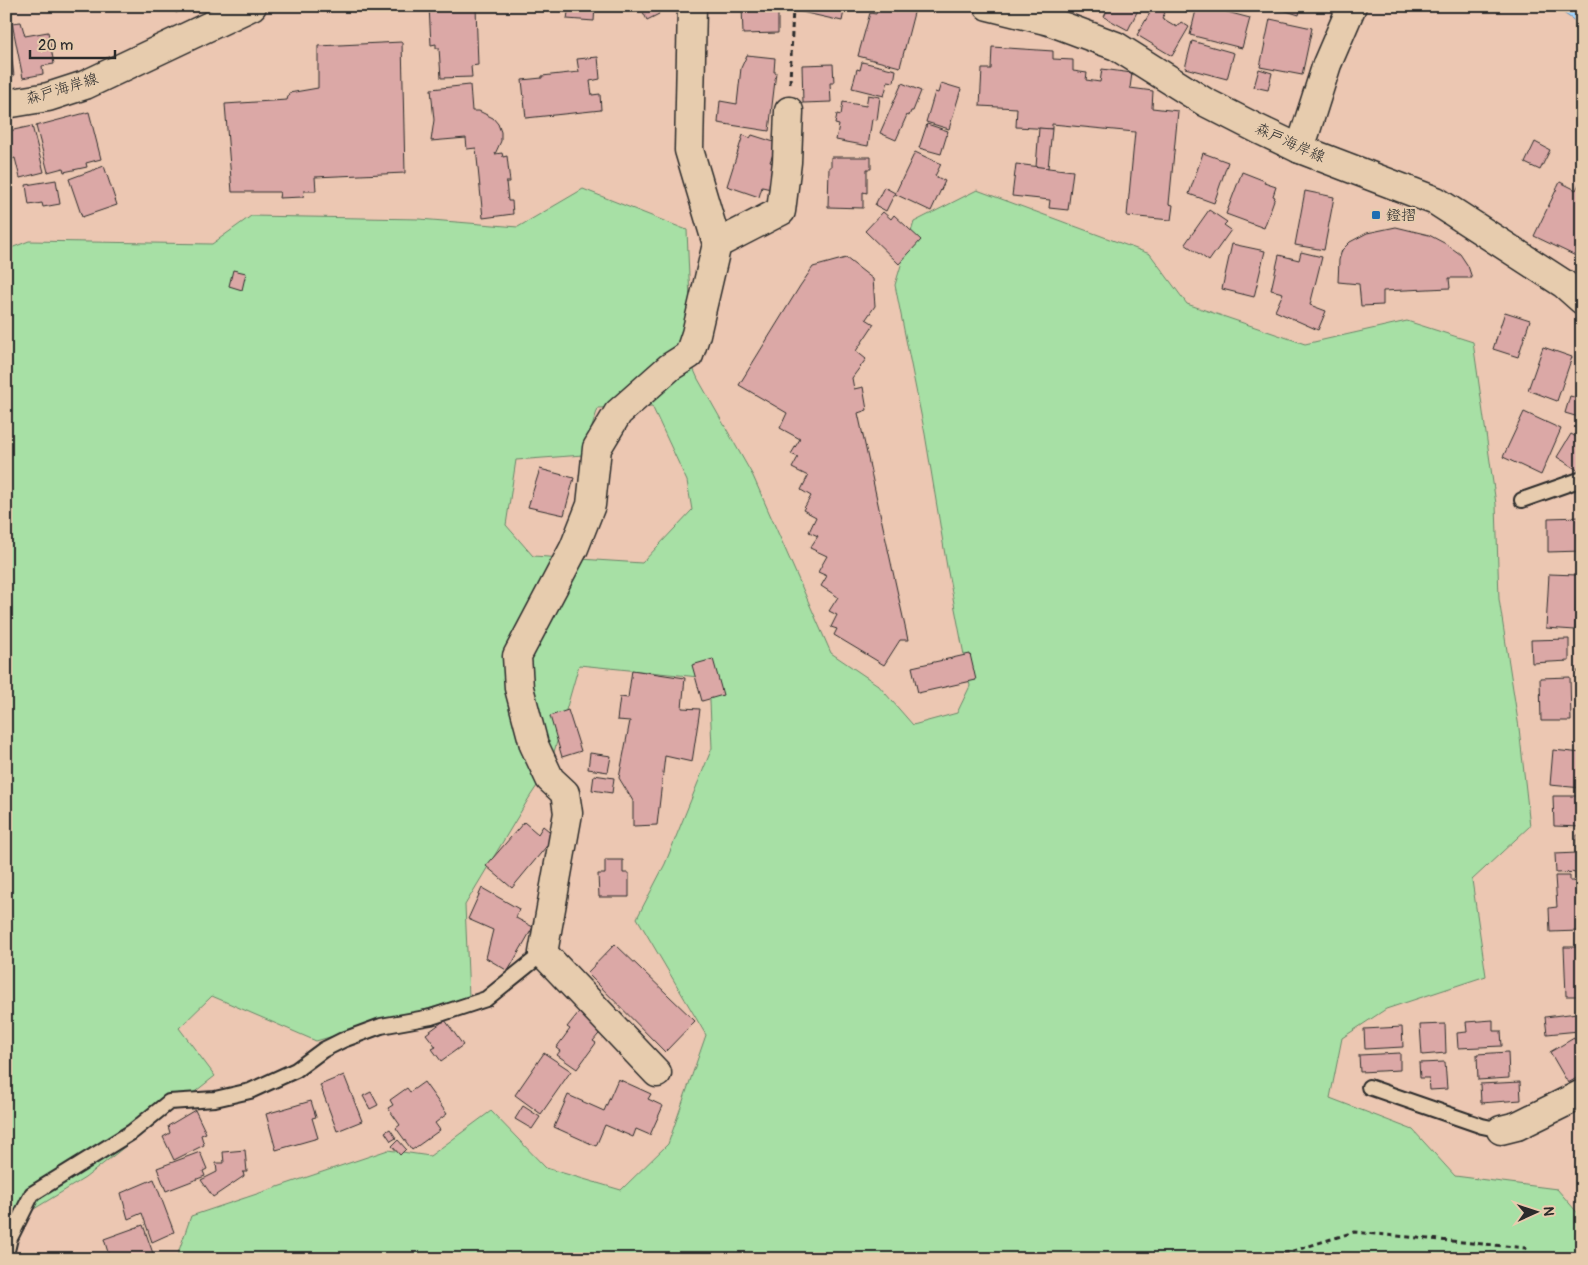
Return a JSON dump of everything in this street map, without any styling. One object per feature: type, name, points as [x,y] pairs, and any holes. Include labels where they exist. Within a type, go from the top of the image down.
[{"type":"street","name":"森戸海岸線","points":[[6,104],[48,97],[85,85],[252,6]]},
{"type":"street","points":[[657,1073],[543,953],[568,813],[565,793],[550,779],[534,745],[519,688],[517,656],[574,548],[591,505],[597,448],[618,413],[670,367],[689,355],[696,334],[716,244],[689,150],[692,6]]},
{"type":"street","name":"森戸海岸線","points":[[988,6],[1049,21],[1116,46],[1205,102],[1300,149],[1436,201],[1564,284],[1582,300]]},
{"type":"street","points":[[1300,149],[1327,64],[1352,6]]},
{"type":"street","points":[[716,244],[781,211],[787,162],[789,111]]},
{"type":"street","points":[[1501,1130],[1517,1126],[1582,1094]]},
{"type":"lane","points":[[1522,500],[1582,479]]},
{"type":"lane","points":[[6,1255],[10,1238],[32,1194],[132,1132],[169,1102],[215,1100],[250,1091],[296,1070],[323,1050],[342,1040],[381,1026],[431,1017],[486,999],[543,953]]},
{"type":"lane","points":[[1368,1087],[1482,1126],[1501,1130]]},
{"type":"path","points":[[789,111],[793,6]]},
{"type":"path","points":[[1577,672],[1582,671]]},
{"type":"path","points":[[1194,1259],[1280,1255],[1354,1232],[1526,1248],[1523,1259]]},
{"type":"green space","points":[[583,189],[687,230],[691,323],[682,343],[698,379],[753,476],[831,653],[878,685],[913,725],[957,713],[970,686],[947,567],[925,434],[895,285],[914,222],[977,190],[1150,254],[1187,304],[1305,344],[1407,321],[1473,342],[1496,504],[1499,599],[1519,728],[1530,826],[1472,880],[1486,976],[1386,1009],[1342,1038],[1330,1098],[1413,1130],[1455,1176],[1557,1189],[1582,1218],[1582,1259],[176,1259],[191,1216],[388,1150],[430,1156],[491,1111],[546,1168],[621,1190],[668,1144],[706,1035],[637,918],[665,864],[712,748],[709,678],[579,665],[550,766],[465,905],[469,997],[316,1041],[212,996],[179,1028],[215,1076],[85,1178],[6,1226],[6,250],[29,241],[212,244],[251,216],[419,219],[518,227]],"holes":[[[652,406],[687,481],[692,510],[642,563],[533,556],[506,525],[516,460],[583,455],[598,408]]]},
{"type":"water","points":[[1582,6],[1582,26],[1555,7]]},
{"type":"building","points":[[173,6],[189,6],[176,13]]},
{"type":"building","points":[[429,6],[476,7],[478,65],[471,66],[472,77],[441,78],[439,48],[436,48],[436,44],[431,45]]},
{"type":"building","points":[[569,6],[595,6],[594,21],[567,19]]},
{"type":"building","points":[[640,6],[655,6],[659,14],[647,20]]},
{"type":"building","points":[[742,6],[778,6],[778,33],[743,34]]},
{"type":"building","points":[[798,6],[845,6],[842,21],[797,11]]},
{"type":"building","points":[[898,6],[915,9],[900,67],[858,56],[870,13],[876,14],[878,7],[897,12]]},
{"type":"building","points":[[1109,6],[1140,6],[1128,30],[1104,17]]},
{"type":"building","points":[[1154,6],[1165,13],[1162,18],[1177,27],[1181,22],[1189,27],[1172,56],[1137,35]]},
{"type":"building","points":[[1197,6],[1204,6],[1250,18],[1242,48],[1190,35]]},
{"type":"building","points":[[1281,6],[1301,6],[1299,15],[1280,9]]},
{"type":"building","points":[[1270,19],[1312,28],[1302,75],[1260,67]]},
{"type":"building","points":[[21,22],[25,36],[48,32],[54,64],[42,66],[43,74],[23,78],[12,23]]},
{"type":"building","points":[[9,38],[14,76],[6,77],[6,39]]},
{"type":"building","points":[[1192,41],[1234,53],[1227,79],[1185,68]]},
{"type":"building","points":[[402,42],[405,173],[315,177],[316,191],[304,191],[303,197],[279,198],[280,192],[232,192],[225,104],[287,100],[289,93],[318,88],[318,46]]},
{"type":"building","points":[[992,47],[1053,51],[1053,59],[1073,60],[1073,71],[1087,73],[1086,80],[1100,82],[1102,69],[1132,73],[1130,88],[1153,91],[1152,108],[1178,111],[1169,204],[1173,205],[1171,220],[1127,216],[1135,132],[1052,124],[1052,129],[1016,127],[1017,108],[980,106],[982,69],[991,69]]},
{"type":"building","points":[[747,55],[775,58],[774,72],[776,72],[769,131],[718,123],[720,101],[737,104],[741,68]]},
{"type":"building","points":[[598,57],[600,79],[590,81],[592,95],[600,94],[601,110],[526,118],[522,80],[579,72],[577,59]]},
{"type":"building","points":[[862,62],[896,70],[894,82],[888,81],[884,96],[852,88],[857,69],[860,70]]},
{"type":"building","points":[[833,64],[834,83],[830,83],[831,102],[803,103],[802,65]]},
{"type":"building","points":[[1259,69],[1272,73],[1268,90],[1254,87]]},
{"type":"building","points":[[902,83],[921,91],[913,111],[911,111],[909,116],[907,115],[896,140],[880,133]]},
{"type":"building","points":[[941,83],[961,89],[949,129],[926,122],[935,92],[938,93]]},
{"type":"building","points":[[470,85],[472,111],[479,111],[493,118],[501,132],[501,141],[495,154],[502,153],[503,157],[507,156],[510,182],[506,182],[508,201],[512,201],[513,214],[483,218],[476,148],[467,149],[466,138],[431,141],[434,120],[431,89]]},
{"type":"building","points":[[868,95],[880,97],[877,120],[872,119],[868,146],[836,140],[839,125],[835,124],[837,114],[841,115],[843,102],[866,106]]},
{"type":"building","points":[[89,112],[101,159],[86,163],[87,167],[64,172],[63,168],[48,172],[36,126]]},
{"type":"building","points":[[927,124],[948,131],[941,154],[919,148]]},
{"type":"building","points":[[32,126],[44,172],[20,178],[15,158],[12,159],[6,136],[9,131]]},
{"type":"building","points":[[1039,128],[1052,129],[1048,168],[1036,167]]},
{"type":"building","points":[[743,135],[750,138],[752,135],[777,143],[770,162],[779,165],[771,189],[762,187],[759,197],[727,186]]},
{"type":"building","points":[[1535,142],[1550,150],[1540,170],[1525,163]]},
{"type":"building","points":[[915,152],[941,164],[935,176],[945,181],[931,211],[895,194]]},
{"type":"building","points":[[1203,153],[1228,162],[1214,203],[1189,194]]},
{"type":"building","points":[[831,157],[871,157],[871,169],[867,169],[867,193],[863,192],[863,208],[828,207]]},
{"type":"building","points":[[1016,164],[1073,171],[1068,210],[1049,208],[1050,200],[1012,196]]},
{"type":"building","points":[[104,166],[117,205],[82,217],[69,179]]},
{"type":"building","points":[[1242,172],[1276,187],[1273,196],[1275,197],[1264,228],[1226,214]]},
{"type":"building","points":[[56,180],[60,204],[43,207],[42,203],[29,205],[26,185]]},
{"type":"building","points":[[1581,180],[1582,259],[1534,236],[1560,182],[1576,190]]},
{"type":"building","points":[[884,187],[895,193],[886,211],[875,205]]},
{"type":"building","points":[[1305,191],[1334,197],[1324,250],[1295,245]]},
{"type":"building","points":[[1209,210],[1227,222],[1224,225],[1231,230],[1209,261],[1185,244]]},
{"type":"building","points":[[883,212],[891,219],[894,215],[921,240],[899,264],[865,231]]},
{"type":"building","points":[[1396,227],[1429,235],[1446,244],[1460,254],[1468,266],[1472,278],[1449,278],[1450,288],[1383,291],[1383,305],[1361,306],[1359,284],[1338,282],[1339,260],[1342,250],[1350,242],[1367,233]]},
{"type":"building","points":[[1232,244],[1265,251],[1254,297],[1222,289]]},
{"type":"building","points":[[1301,252],[1322,257],[1310,305],[1326,311],[1318,330],[1275,311],[1283,293],[1271,290],[1279,255],[1299,260]]},
{"type":"building","points":[[846,258],[873,279],[875,306],[866,319],[874,324],[856,351],[866,359],[852,378],[854,389],[863,387],[867,410],[858,413],[908,640],[900,640],[884,665],[834,635],[837,629],[831,627],[837,615],[829,611],[838,597],[821,586],[827,576],[818,572],[827,556],[810,548],[818,536],[809,532],[816,517],[803,510],[811,496],[801,490],[808,476],[792,468],[798,457],[791,454],[800,439],[780,428],[787,413],[739,385],[813,267]]},
{"type":"building","points":[[233,270],[246,273],[242,290],[229,286]]},
{"type":"building","points":[[1505,312],[1530,320],[1518,357],[1493,349]]},
{"type":"building","points":[[1543,347],[1572,357],[1557,401],[1528,390]]},
{"type":"building","points":[[1582,368],[1582,390],[1576,388]]},
{"type":"building","points":[[1570,396],[1582,399],[1582,418],[1565,413]]},
{"type":"building","points":[[1524,412],[1561,429],[1541,475],[1503,457]]},
{"type":"building","points":[[1571,434],[1582,440],[1582,466],[1579,471],[1557,457]]},
{"type":"building","points":[[540,469],[574,478],[564,515],[528,507]]},
{"type":"building","points":[[1582,517],[1582,551],[1548,552],[1548,518]]},
{"type":"building","points":[[1549,574],[1577,575],[1575,630],[1546,628]]},
{"type":"building","points":[[1569,639],[1569,661],[1532,663],[1531,640]]},
{"type":"building","points":[[970,654],[976,680],[918,693],[912,667]]},
{"type":"building","points":[[713,659],[723,695],[702,701],[692,665]]},
{"type":"building","points":[[632,670],[685,678],[682,708],[700,709],[692,762],[665,756],[657,825],[633,826],[633,801],[619,778],[630,721],[617,720],[620,697],[628,698]]},
{"type":"building","points":[[1570,677],[1571,721],[1541,721],[1540,678]]},
{"type":"building","points":[[568,710],[581,751],[562,757],[550,716]]},
{"type":"building","points":[[1553,750],[1582,753],[1582,788],[1550,785]]},
{"type":"building","points":[[590,753],[611,756],[608,772],[588,769]]},
{"type":"building","points":[[594,775],[614,778],[612,793],[592,790]]},
{"type":"building","points":[[1553,796],[1582,796],[1582,827],[1554,826]]},
{"type":"building","points":[[524,822],[538,834],[543,826],[555,836],[512,888],[486,866]]},
{"type":"building","points":[[1577,835],[1582,835],[1582,872],[1556,873],[1555,854],[1577,853]]},
{"type":"building","points":[[605,860],[623,860],[623,873],[629,873],[629,897],[599,897],[598,874],[605,874]]},
{"type":"building","points":[[1555,876],[1570,876],[1570,881],[1582,881],[1582,923],[1578,923],[1579,931],[1550,932],[1549,908],[1557,907]]},
{"type":"building","points":[[482,888],[519,909],[516,918],[533,927],[508,971],[486,958],[493,930],[468,919]]},
{"type":"building","points":[[615,944],[695,1021],[665,1052],[587,973]]},
{"type":"building","points":[[1564,947],[1582,947],[1582,996],[1566,996]]},
{"type":"building","points":[[579,1012],[603,1029],[593,1041],[596,1043],[577,1069],[557,1055],[560,1051],[556,1048],[570,1029],[567,1027]]},
{"type":"building","points":[[1577,1013],[1579,1031],[1547,1034],[1545,1017]]},
{"type":"building","points":[[445,1020],[463,1045],[441,1061],[432,1049],[436,1047],[426,1034]]},
{"type":"building","points":[[1493,1020],[1493,1031],[1501,1031],[1502,1046],[1458,1048],[1457,1033],[1467,1032],[1466,1022]]},
{"type":"building","points":[[1445,1024],[1446,1053],[1422,1055],[1420,1025]]},
{"type":"building","points":[[1402,1027],[1403,1047],[1365,1049],[1364,1029]]},
{"type":"building","points":[[1574,1038],[1582,1052],[1582,1075],[1568,1083],[1550,1052]]},
{"type":"building","points":[[1508,1052],[1509,1078],[1478,1080],[1477,1054]]},
{"type":"building","points":[[544,1053],[571,1071],[541,1114],[515,1095]]},
{"type":"building","points":[[1400,1053],[1400,1070],[1360,1072],[1359,1055]]},
{"type":"building","points":[[1445,1062],[1447,1089],[1430,1090],[1429,1078],[1420,1078],[1419,1063]]},
{"type":"building","points":[[344,1075],[362,1121],[337,1131],[320,1085]]},
{"type":"building","points":[[618,1079],[651,1094],[648,1099],[663,1106],[650,1135],[636,1129],[633,1137],[605,1125],[596,1146],[554,1127],[568,1095],[604,1111]]},
{"type":"building","points":[[424,1082],[447,1114],[435,1123],[440,1130],[412,1150],[396,1128],[400,1125],[388,1108],[393,1105],[390,1100],[407,1088],[410,1092]]},
{"type":"building","points":[[1520,1082],[1521,1100],[1481,1103],[1480,1084]]},
{"type":"building","points":[[371,1092],[378,1105],[370,1109],[363,1096]]},
{"type":"building","points":[[311,1101],[316,1117],[312,1118],[318,1138],[276,1150],[266,1114]]},
{"type":"building","points":[[523,1106],[540,1117],[532,1129],[515,1119]]},
{"type":"building","points":[[195,1110],[206,1133],[201,1135],[204,1145],[174,1160],[163,1137],[170,1133],[168,1126]]},
{"type":"building","points":[[390,1129],[396,1138],[391,1141],[385,1132]]},
{"type":"building","points":[[398,1140],[406,1149],[400,1155],[392,1146]]},
{"type":"building","points":[[245,1150],[247,1172],[243,1172],[244,1176],[213,1197],[201,1180],[217,1172],[216,1163],[224,1163],[223,1152]]},
{"type":"building","points":[[200,1152],[207,1169],[203,1171],[205,1176],[166,1191],[157,1168]]},
{"type":"building","points":[[154,1179],[174,1232],[152,1242],[142,1213],[128,1219],[121,1193]]},
{"type":"building","points":[[143,1225],[155,1259],[110,1259],[104,1239]]},
{"type":"place","name":"鐙摺","points":[[1376,215]]}]
